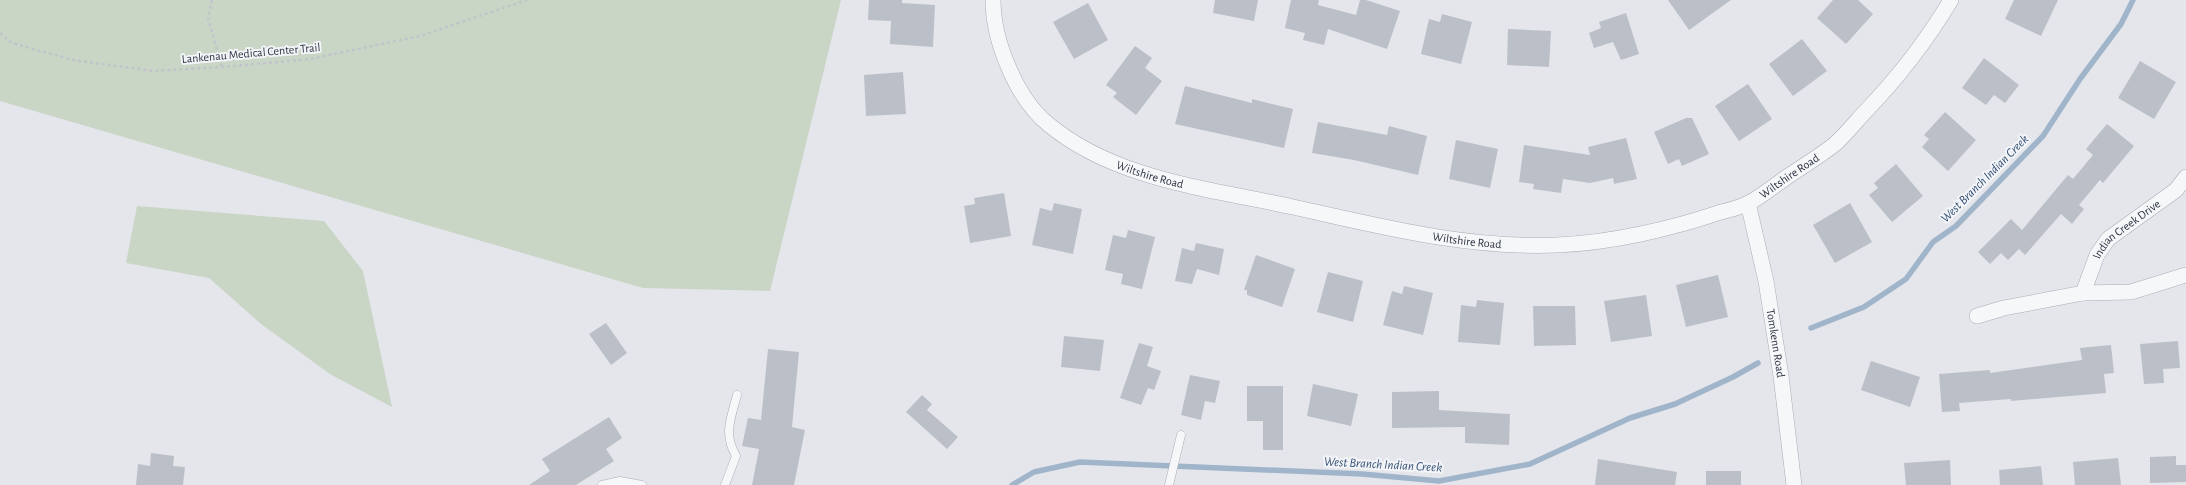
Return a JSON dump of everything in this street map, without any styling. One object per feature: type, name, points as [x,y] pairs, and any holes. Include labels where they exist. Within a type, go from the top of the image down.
[{"type":"street","name":"Wiltshire Road","points":[[993,0],[993,12],[1001,47],[1014,80],[1045,122],[1070,141],[1096,155],[1152,176],[1420,235],[1511,244],[1558,245],[1614,238],[1692,222],[1748,203],[1834,144],[1896,80],[1932,32],[1951,0]]},
{"type":"street","name":"Indian Creek Drive","points":[[2083,294],[2097,255],[2108,239],[2176,190],[2186,177]]},
{"type":"street","name":"Tomkenn Road","points":[[1748,203],[1769,297],[1781,376],[1794,485]]},
{"type":"street","points":[[1977,316],[2004,308],[2083,294],[2131,292],[2180,277]]},
{"type":"lane","points":[[725,485],[736,456],[729,443],[728,432],[737,395]]},
{"type":"lane","points":[[1169,485],[1181,435]]},
{"type":"lane","points":[[602,485],[620,480],[642,485]]},
{"type":"path","points":[[212,0],[208,18],[222,67]]},
{"type":"path","name":"Lankenau Medical Center Trail","points":[[0,34],[12,43],[73,60],[153,71],[222,67],[310,59],[420,36],[527,0]]},
{"type":"green space","points":[[0,0],[841,0],[770,291],[643,288],[0,101]]},
{"type":"green space","points":[[137,206],[324,221],[363,271],[392,407],[330,374],[261,324],[209,278],[126,263]]},
{"type":"building","points":[[869,0],[902,0],[902,3],[935,5],[933,47],[890,44],[891,21],[868,20]]},
{"type":"building","points":[[1215,0],[1258,0],[1254,21],[1213,13]]},
{"type":"building","points":[[1291,0],[1319,0],[1318,5],[1356,15],[1360,0],[1366,0],[1400,11],[1387,49],[1328,29],[1324,45],[1303,40],[1305,33],[1285,28]]},
{"type":"building","points":[[1668,0],[1731,0],[1689,30]]},
{"type":"building","points":[[1833,0],[1858,0],[1873,14],[1846,44],[1817,18]]},
{"type":"building","points":[[2014,0],[2058,0],[2041,36],[2005,19]]},
{"type":"building","points":[[1088,3],[1108,40],[1074,59],[1053,22]]},
{"type":"building","points":[[1626,13],[1639,54],[1621,60],[1613,42],[1594,48],[1589,33],[1601,28],[1599,22]]},
{"type":"building","points":[[1442,14],[1472,22],[1461,64],[1421,54],[1429,19],[1440,22]]},
{"type":"building","points":[[1508,29],[1551,31],[1549,67],[1507,65]]},
{"type":"building","points":[[1802,39],[1827,71],[1793,96],[1769,64]]},
{"type":"building","points":[[1135,46],[1152,58],[1145,68],[1162,81],[1136,115],[1113,97],[1117,93],[1106,85]]},
{"type":"building","points":[[1984,58],[2019,85],[2005,103],[1994,95],[1986,105],[1962,88]]},
{"type":"building","points":[[2140,61],[2176,82],[2154,119],[2118,98]]},
{"type":"building","points":[[903,72],[906,114],[866,116],[864,75]]},
{"type":"building","points":[[1748,84],[1772,119],[1739,141],[1715,106]]},
{"type":"building","points":[[1185,86],[1252,103],[1252,99],[1293,109],[1284,148],[1175,124]]},
{"type":"building","points":[[1945,112],[1976,140],[1948,171],[1922,147],[1929,139],[1924,135]]},
{"type":"building","points":[[1686,118],[1692,118],[1709,154],[1682,166],[1679,159],[1668,164],[1654,132]]},
{"type":"building","points":[[1318,122],[1387,135],[1389,126],[1427,136],[1418,175],[1354,160],[1312,153]]},
{"type":"building","points":[[2107,124],[2134,146],[2103,183],[2100,180],[2079,205],[2084,209],[2072,224],[2061,214],[2025,255],[2019,249],[2008,260],[2001,253],[1990,264],[1978,252],[2011,219],[2022,230],[2068,175],[2073,179],[2093,155],[2086,149]]},
{"type":"building","points":[[1626,138],[1637,179],[1614,184],[1613,178],[1590,183],[1563,179],[1561,193],[1533,189],[1534,184],[1519,182],[1524,145],[1590,155],[1588,147]]},
{"type":"building","points":[[1456,140],[1498,149],[1490,188],[1449,179]]},
{"type":"building","points":[[1896,164],[1923,196],[1892,222],[1869,195],[1878,188],[1874,183]]},
{"type":"building","points":[[1004,193],[1011,236],[970,243],[964,206],[975,204],[974,198]]},
{"type":"building","points":[[1054,203],[1082,209],[1073,254],[1032,245],[1040,208],[1052,211]]},
{"type":"building","points":[[1850,203],[1872,242],[1835,263],[1813,225]]},
{"type":"building","points":[[1128,230],[1155,237],[1142,289],[1121,284],[1123,274],[1105,270],[1113,235],[1126,238]]},
{"type":"building","points":[[1196,243],[1224,249],[1219,275],[1197,269],[1192,284],[1175,281],[1182,248],[1194,251]]},
{"type":"building","points":[[1256,255],[1295,269],[1282,307],[1247,295],[1247,290],[1244,290]]},
{"type":"building","points":[[1328,272],[1363,281],[1353,322],[1317,312]]},
{"type":"building","points":[[1718,275],[1728,317],[1686,327],[1676,285]]},
{"type":"building","points":[[1404,286],[1433,293],[1423,335],[1383,325],[1392,291],[1402,294]]},
{"type":"building","points":[[1646,295],[1652,336],[1611,342],[1604,301]]},
{"type":"building","points":[[1477,300],[1504,303],[1500,345],[1458,342],[1461,305],[1476,307]]},
{"type":"building","points":[[1533,306],[1575,306],[1576,345],[1534,346]]},
{"type":"building","points":[[606,323],[627,353],[611,365],[589,334]]},
{"type":"building","points":[[1064,336],[1104,340],[1100,371],[1061,367]]},
{"type":"building","points":[[2178,341],[2180,368],[2163,369],[2164,383],[2144,384],[2140,344]]},
{"type":"building","points":[[1139,343],[1153,347],[1147,366],[1161,371],[1154,390],[1148,388],[1141,405],[1120,398]]},
{"type":"building","points":[[2111,345],[2114,373],[2104,374],[2106,393],[2011,401],[2011,399],[1959,403],[1960,411],[1942,412],[1939,374],[1990,370],[1990,373],[2082,360],[2080,348]]},
{"type":"building","points":[[768,349],[799,352],[792,427],[805,430],[794,485],[752,485],[759,449],[742,446],[748,418],[761,420]]},
{"type":"building","points":[[1871,361],[1920,377],[1910,407],[1861,390]]},
{"type":"building","points":[[1190,375],[1220,381],[1215,403],[1205,401],[1201,420],[1181,415]]},
{"type":"building","points":[[1313,384],[1358,394],[1351,426],[1307,416]]},
{"type":"building","points":[[1247,386],[1283,386],[1283,450],[1263,450],[1263,421],[1247,421]]},
{"type":"building","points":[[1439,391],[1439,410],[1510,414],[1509,445],[1465,443],[1465,427],[1392,428],[1392,392]]},
{"type":"building","points":[[922,395],[932,404],[927,410],[958,437],[947,449],[906,412]]},
{"type":"building","points":[[609,417],[622,438],[606,449],[614,461],[576,485],[529,485],[550,471],[542,459]]},
{"type":"building","points":[[151,453],[174,456],[173,466],[185,467],[183,485],[136,485],[138,464],[150,466]]},
{"type":"building","points":[[2176,456],[2176,465],[2186,465],[2186,482],[2150,483],[2150,457]]},
{"type":"building","points":[[2118,458],[2121,485],[2075,485],[2073,462]]},
{"type":"building","points":[[1598,459],[1677,472],[1675,485],[1595,485]]},
{"type":"building","points":[[1950,460],[1951,485],[1906,485],[1904,463]]},
{"type":"building","points":[[2041,466],[2043,485],[2000,485],[1999,470]]},
{"type":"building","points":[[1706,471],[1741,471],[1741,485],[1706,485]]},
{"type":"waterway","name":"West Branch Indian Creek","points":[[1811,328],[1864,307],[1906,279],[1933,242],[1956,226],[2043,136],[2080,79],[2121,24],[2133,0]]},
{"type":"waterway","name":"West Branch Indian Creek","points":[[1012,485],[1034,472],[1080,462],[1362,474],[1439,481],[1530,464],[1630,418],[1675,404],[1733,377],[1758,363]]}]
